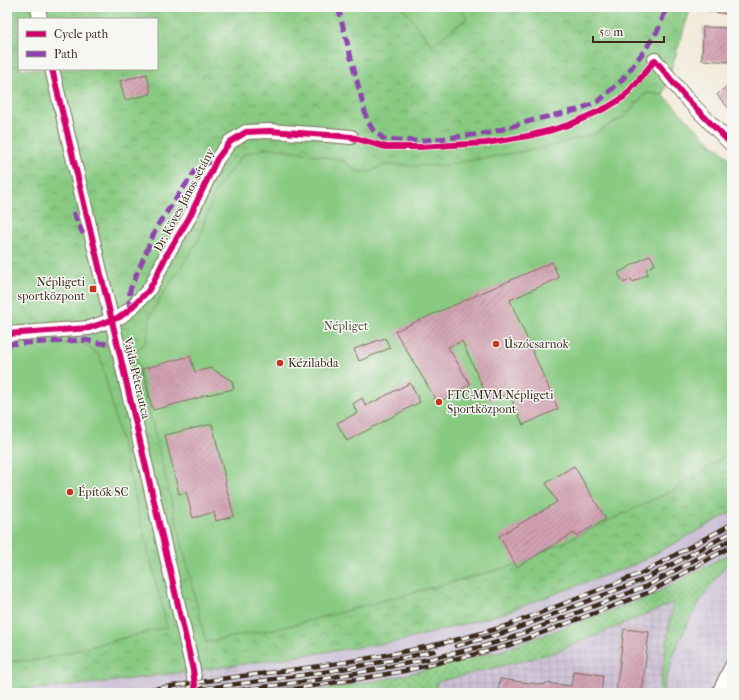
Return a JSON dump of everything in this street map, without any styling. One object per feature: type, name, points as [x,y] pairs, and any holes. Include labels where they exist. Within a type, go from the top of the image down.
[{"type":"street","points":[[38,7],[40,18]]},
{"type":"street","points":[[655,60],[685,97],[732,145]]},
{"type":"street","name":"Vajda Péter utca","points":[[52,70],[185,635],[193,670],[196,693]]},
{"type":"street","name":"Dr. Köves János sétány","points":[[7,334],[89,328],[124,315],[130,310],[148,291],[154,281],[166,256],[189,218],[217,159],[230,142],[246,132],[276,132],[351,137]]},
{"type":"street","points":[[719,693],[732,666]]},
{"type":"shaded area","points":[[732,512],[732,552],[651,596],[503,650],[396,677],[304,693],[237,693],[236,665],[401,641],[498,615],[638,563]]},
{"type":"shaded area","points":[[732,558],[732,577],[713,603],[695,632],[672,693],[662,693],[676,649],[686,627],[704,595]]},
{"type":"shaded area","points":[[732,577],[732,693],[672,693],[695,632],[713,603]]},
{"type":"shaded area","points":[[674,603],[659,693],[435,693],[437,682],[553,653]]},
{"type":"shaded area","points":[[236,665],[237,693],[166,693],[165,674]]},
{"type":"shaded area","points":[[165,674],[166,693],[7,693],[108,682]]},
{"type":"green space","name":"Népliget","points":[[7,7],[691,7],[663,95],[706,138],[732,161],[732,512],[638,563],[498,615],[401,641],[108,682],[7,692]]},
{"type":"green space","points":[[402,7],[459,7],[467,18],[432,45]]},
{"type":"green space","name":"FTC-MVM Népligeti Sportközpont","points":[[647,93],[663,95],[706,138],[732,161],[732,451],[674,490],[515,565],[289,626],[206,642],[135,353],[146,341],[151,313],[198,241],[216,189],[244,154],[269,148],[301,152],[344,161],[357,171],[370,172],[384,165],[439,166],[538,149],[594,134],[625,116]]},
{"type":"green space","name":"Építők SC","points":[[82,343],[100,356],[167,627],[38,660],[7,661],[7,345]]},
{"type":"green space","points":[[732,552],[732,558],[715,579],[693,613],[681,637],[662,693],[659,693],[673,603],[553,653],[437,682],[435,693],[304,693],[396,677],[503,650],[651,596]]},
{"type":"building","points":[[708,7],[732,7],[732,15],[708,11]]},
{"type":"building","points":[[703,27],[732,28],[732,62],[702,60]]},
{"type":"building","points":[[147,74],[151,94],[125,100],[120,81]]},
{"type":"building","points":[[732,81],[732,112],[717,95]]},
{"type":"building","points":[[650,255],[655,264],[646,269],[648,274],[633,282],[631,279],[624,283],[618,273]]},
{"type":"building","name":"Úszócsarnok","points":[[552,262],[559,278],[510,300],[558,409],[523,425],[509,393],[489,401],[462,341],[448,347],[470,384],[438,403],[395,331]]},
{"type":"building","points":[[385,338],[390,348],[359,361],[354,349]]},
{"type":"building","points":[[190,356],[195,372],[211,368],[232,381],[234,389],[201,396],[202,397],[153,410],[142,369]]},
{"type":"building","points":[[410,383],[420,402],[347,441],[337,423],[357,413],[353,404],[362,398],[366,406]]},
{"type":"building","points":[[212,424],[234,516],[216,521],[214,512],[193,518],[186,492],[179,494],[165,435]]},
{"type":"building","points":[[574,466],[606,519],[576,536],[574,533],[517,567],[499,536],[557,502],[546,483]]},
{"type":"building","points":[[624,629],[649,632],[642,693],[616,693]]},
{"type":"building","points":[[573,671],[603,675],[601,693],[498,693],[500,679],[545,685],[545,683],[571,686]]},
{"type":"railway","points":[[124,693],[339,663],[407,651],[475,635],[509,625],[642,573],[732,524]]},
{"type":"railway","points":[[456,646],[510,631],[645,579],[732,532]]},
{"type":"railway","points":[[216,693],[316,680],[373,670],[429,659],[508,639],[647,586],[732,539]]},
{"type":"railway","points":[[267,693],[404,671],[510,645],[650,592],[732,546]]},
{"type":"railway","points":[[170,693],[336,670],[434,651]]},
{"type":"marked path","points":[[338,7],[367,120],[373,130],[384,139],[415,141],[489,133],[537,119],[577,110],[599,101],[622,80],[647,47],[658,30],[667,7]]},
{"type":"marked path","points":[[129,310],[130,290],[157,226],[196,170],[201,166],[217,159]]},
{"type":"marked path","points":[[73,212],[83,234]]},
{"type":"marked path","points":[[7,344],[85,340],[111,344]]},
{"type":"cycle path","points":[[7,334],[89,328],[120,317],[129,310],[148,291],[154,281],[166,256],[189,218],[217,159],[230,142],[246,132],[269,131],[351,137],[386,147],[419,147],[486,143],[528,136],[571,124],[608,107],[624,97],[655,60],[685,97],[732,145]]},
{"type":"cycle path","points":[[52,70],[185,635],[193,670],[196,693]]},
{"type":"place","name":"Népligeti sportközpont","points":[[93,289]]},
{"type":"place","name":"Úszócsarnok","points":[[496,344]]},
{"type":"place","name":"Kézilabda","points":[[280,363]]},
{"type":"place","name":"FTC-MVM Népligeti Sportközpont","points":[[439,402]]},
{"type":"place","name":"Építők SC","points":[[70,492]]}]
